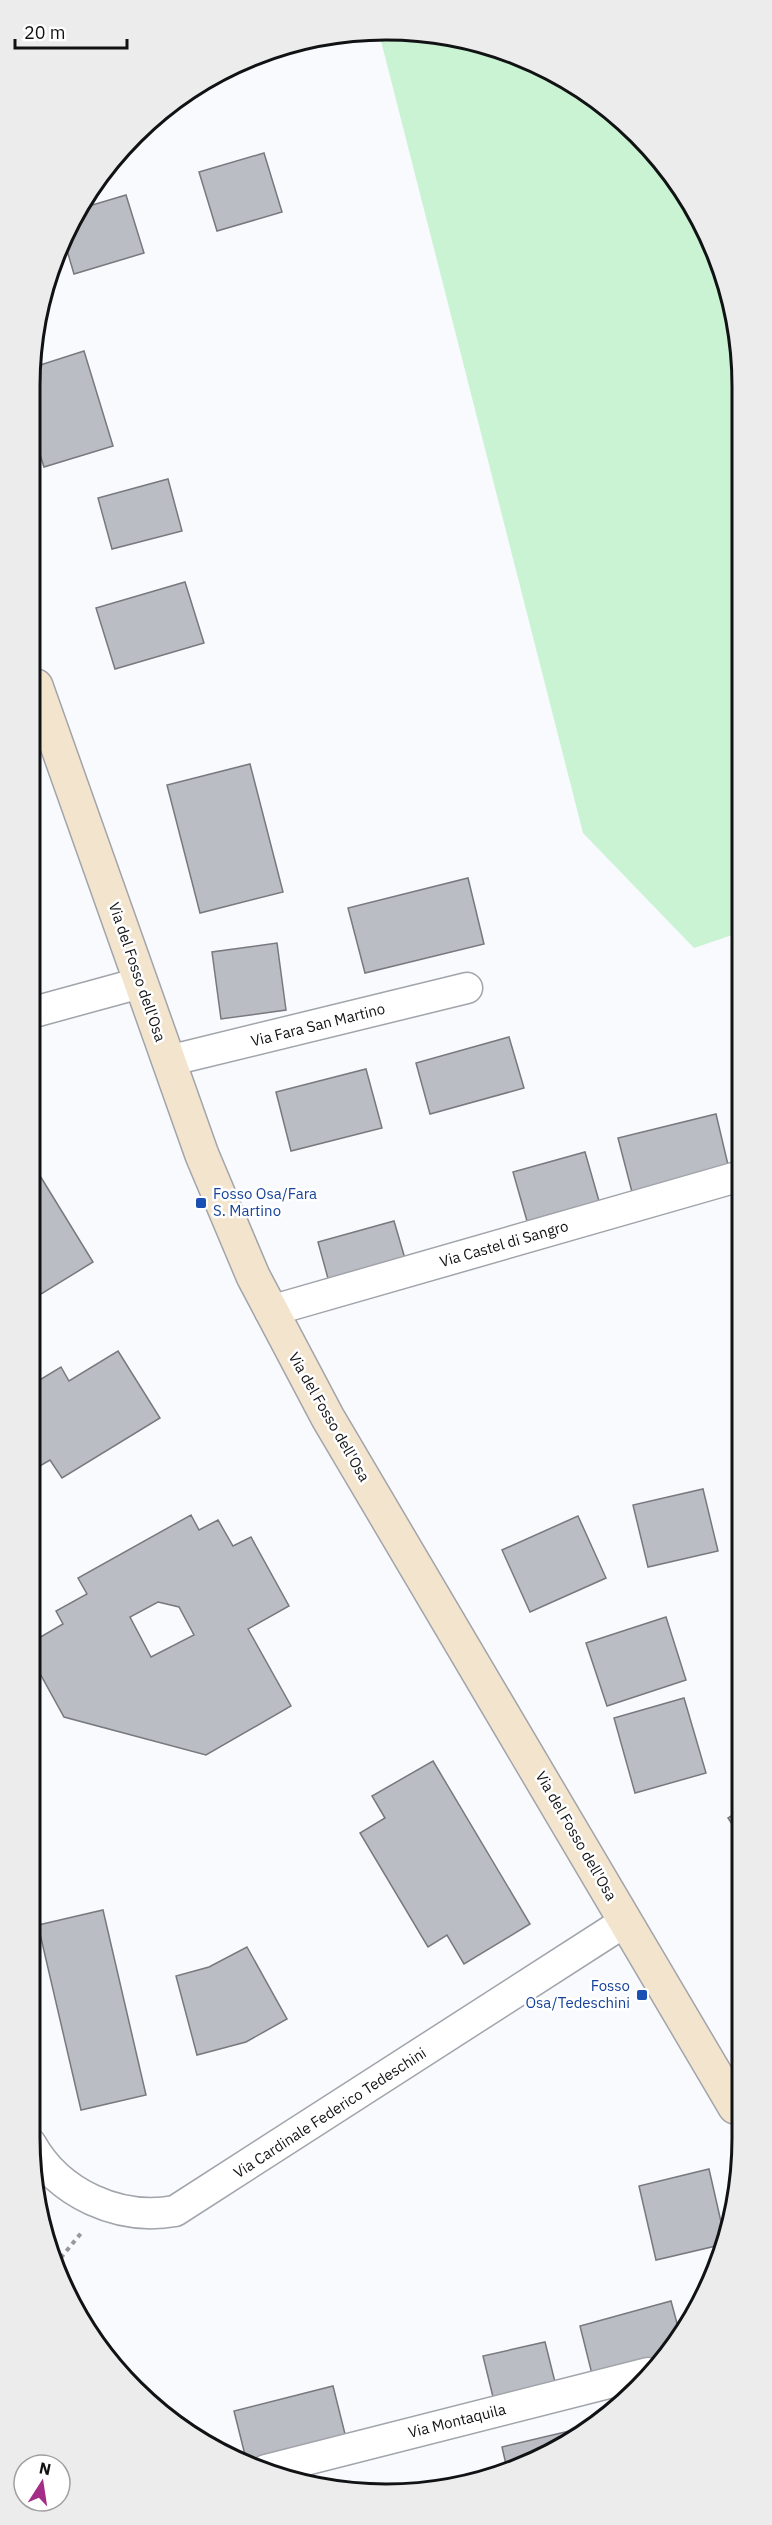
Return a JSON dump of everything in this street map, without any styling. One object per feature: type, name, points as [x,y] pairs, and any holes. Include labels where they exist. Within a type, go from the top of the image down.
[{"type":"street","name":"Via del Fosso dell'Osa","points":[[40,697],[218,1197],[270,1311],[328,1418],[732,2098]]},
{"type":"street","points":[[40,1010],[140,983]]},
{"type":"street","name":"Via Fara San Martino","points":[[168,1061],[467,988]]},
{"type":"street","name":"Via Castel di Sangro","points":[[270,1311],[732,1179]]},
{"type":"street","name":"Via Cardinale Federico Tedeschini","points":[[41,2157],[51,2171],[102,2205],[117,2211],[148,2214],[175,2211],[626,1921]]},
{"type":"street","name":"Via Montaquila","points":[[278,2467],[637,2376]]},
{"type":"path","points":[[62,2257],[102,2205]]},
{"type":"green space","points":[[381,40],[431,43],[497,59],[539,76],[596,112],[614,126],[646,158],[673,194],[696,233],[720,297],[729,341],[732,386],[732,935],[694,948],[583,833]]},
{"type":"building","points":[[264,153],[282,212],[217,231],[199,172]]},
{"type":"building","points":[[126,195],[144,253],[74,274],[68,253],[92,205]]},
{"type":"building","points":[[84,351],[113,446],[44,467],[40,454],[41,365]]},
{"type":"building","points":[[168,479],[182,531],[112,549],[98,498]]},
{"type":"building","points":[[185,582],[204,643],[115,669],[96,608]]},
{"type":"building","points":[[250,764],[283,892],[200,913],[167,785]]},
{"type":"building","points":[[468,878],[484,944],[365,973],[348,908]]},
{"type":"building","points":[[277,943],[286,1010],[221,1019],[212,952]]},
{"type":"building","points":[[509,1037],[524,1088],[430,1114],[416,1063]]},
{"type":"building","points":[[366,1069],[382,1128],[291,1151],[276,1092]]},
{"type":"building","points":[[716,1114],[729,1169],[632,1192],[618,1138]]},
{"type":"building","points":[[585,1152],[599,1201],[527,1221],[513,1172]]},
{"type":"building","points":[[40,1176],[93,1262],[40,1295]]},
{"type":"building","points":[[394,1221],[406,1262],[329,1282],[318,1242]]},
{"type":"building","points":[[118,1351],[160,1418],[62,1478],[50,1460],[40,1466],[40,1380],[61,1367],[69,1381]]},
{"type":"building","points":[[703,1489],[718,1551],[648,1567],[633,1505]]},
{"type":"building","points":[[191,1515],[199,1530],[218,1520],[233,1546],[251,1537],[289,1606],[248,1629],[291,1706],[206,1755],[64,1717],[40,1674],[40,1637],[63,1624],[56,1611],[87,1594],[78,1578]],"holes":[[[158,1602],[179,1607],[194,1635],[151,1657],[130,1617]]]},
{"type":"building","points":[[578,1516],[606,1578],[530,1612],[502,1550]]},
{"type":"building","points":[[666,1617],[686,1680],[607,1706],[586,1643]]},
{"type":"building","points":[[684,1698],[706,1773],[635,1793],[614,1718]]},
{"type":"building","points":[[433,1761],[530,1924],[464,1964],[447,1935],[428,1947],[360,1833],[385,1818],[372,1796]]},
{"type":"building","points":[[103,1910],[146,2095],[81,2110],[40,1934],[40,1925]]},
{"type":"building","points":[[247,1947],[287,2019],[246,2042],[197,2055],[176,1976],[209,1967]]},
{"type":"building","points":[[709,2169],[721,2223],[714,2246],[656,2260],[639,2186]]},
{"type":"building","points":[[671,2301],[677,2324],[650,2362],[593,2378],[580,2326]]},
{"type":"building","points":[[545,2342],[556,2386],[494,2401],[483,2356]]},
{"type":"building","points":[[333,2386],[346,2438],[259,2460],[245,2454],[234,2411]]},
{"type":"building","points":[[570,2431],[539,2449],[506,2463],[502,2447]]},
{"type":"place","name":"Fosso Osa/Fara S. Martino","points":[[201,1203]]},
{"type":"place","name":"Fosso Osa/Tedeschini","points":[[642,1995]]}]
